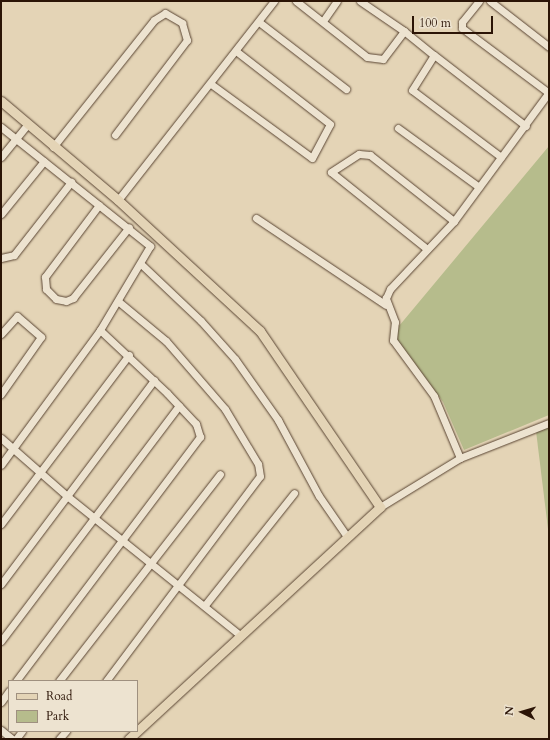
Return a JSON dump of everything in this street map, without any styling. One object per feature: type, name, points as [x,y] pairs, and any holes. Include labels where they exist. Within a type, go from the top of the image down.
[{"type":"main road","points":[[1,101],[27,125],[118,200],[260,331],[380,507],[346,535],[138,731]]},
{"type":"main road","points":[[129,739],[136,732]]},
{"type":"street","points":[[118,200],[211,84],[274,1]]},
{"type":"street","points":[[296,1],[373,59],[387,55],[404,32]]},
{"type":"street","points":[[323,21],[337,1]]},
{"type":"street","points":[[360,1],[404,32],[526,126]]},
{"type":"street","points":[[386,305],[390,289],[454,221],[549,93],[462,28],[462,22],[479,1]]},
{"type":"street","points":[[490,1],[549,47]]},
{"type":"street","points":[[53,147],[154,20],[165,13],[182,23],[187,40],[115,135]]},
{"type":"street","points":[[259,22],[346,89]]},
{"type":"street","points":[[211,84],[312,158],[330,124],[236,51]]},
{"type":"street","points":[[434,55],[412,90],[501,157]]},
{"type":"street","points":[[1,157],[27,125]]},
{"type":"street","points":[[1,127],[129,227],[150,246],[142,265],[100,330],[1,465]]},
{"type":"street","points":[[398,128],[479,187]]},
{"type":"street","points":[[427,249],[331,172],[359,154],[370,155],[454,221]]},
{"type":"street","points":[[1,214],[44,161]]},
{"type":"street","points":[[1,258],[14,255],[71,182]]},
{"type":"street","points":[[99,205],[45,277],[46,289],[56,299],[66,301],[73,298],[129,227]]},
{"type":"street","points":[[256,218],[386,305],[395,322],[393,340],[434,396],[460,458]]},
{"type":"street","points":[[142,265],[201,321],[234,359],[278,420],[319,496],[346,535]]},
{"type":"street","points":[[107,680],[254,488],[260,469],[235,423],[215,397],[166,341],[119,302]]},
{"type":"street","points":[[1,334],[17,316],[41,337],[1,394]]},
{"type":"street","points":[[17,680],[200,437],[200,430],[179,406],[129,355],[100,330]]},
{"type":"street","points":[[1,524],[38,472],[129,355]]},
{"type":"street","points":[[1,584],[154,380]]},
{"type":"street","points":[[1,641],[93,516],[179,406]]},
{"type":"street","points":[[380,507],[460,458],[549,423]]},
{"type":"street","points":[[1,438],[67,496],[124,539],[240,635]]},
{"type":"street","points":[[60,680],[150,561],[220,474]]},
{"type":"street","points":[[205,605],[294,493]]},
{"type":"street","points":[[1,702],[8,692]]},
{"type":"street","points":[[1,730],[12,739]]},
{"type":"green space","points":[[549,146],[549,415],[464,450],[443,402],[396,338],[399,326]]},
{"type":"green space","points":[[549,426],[549,537],[536,431]]}]
